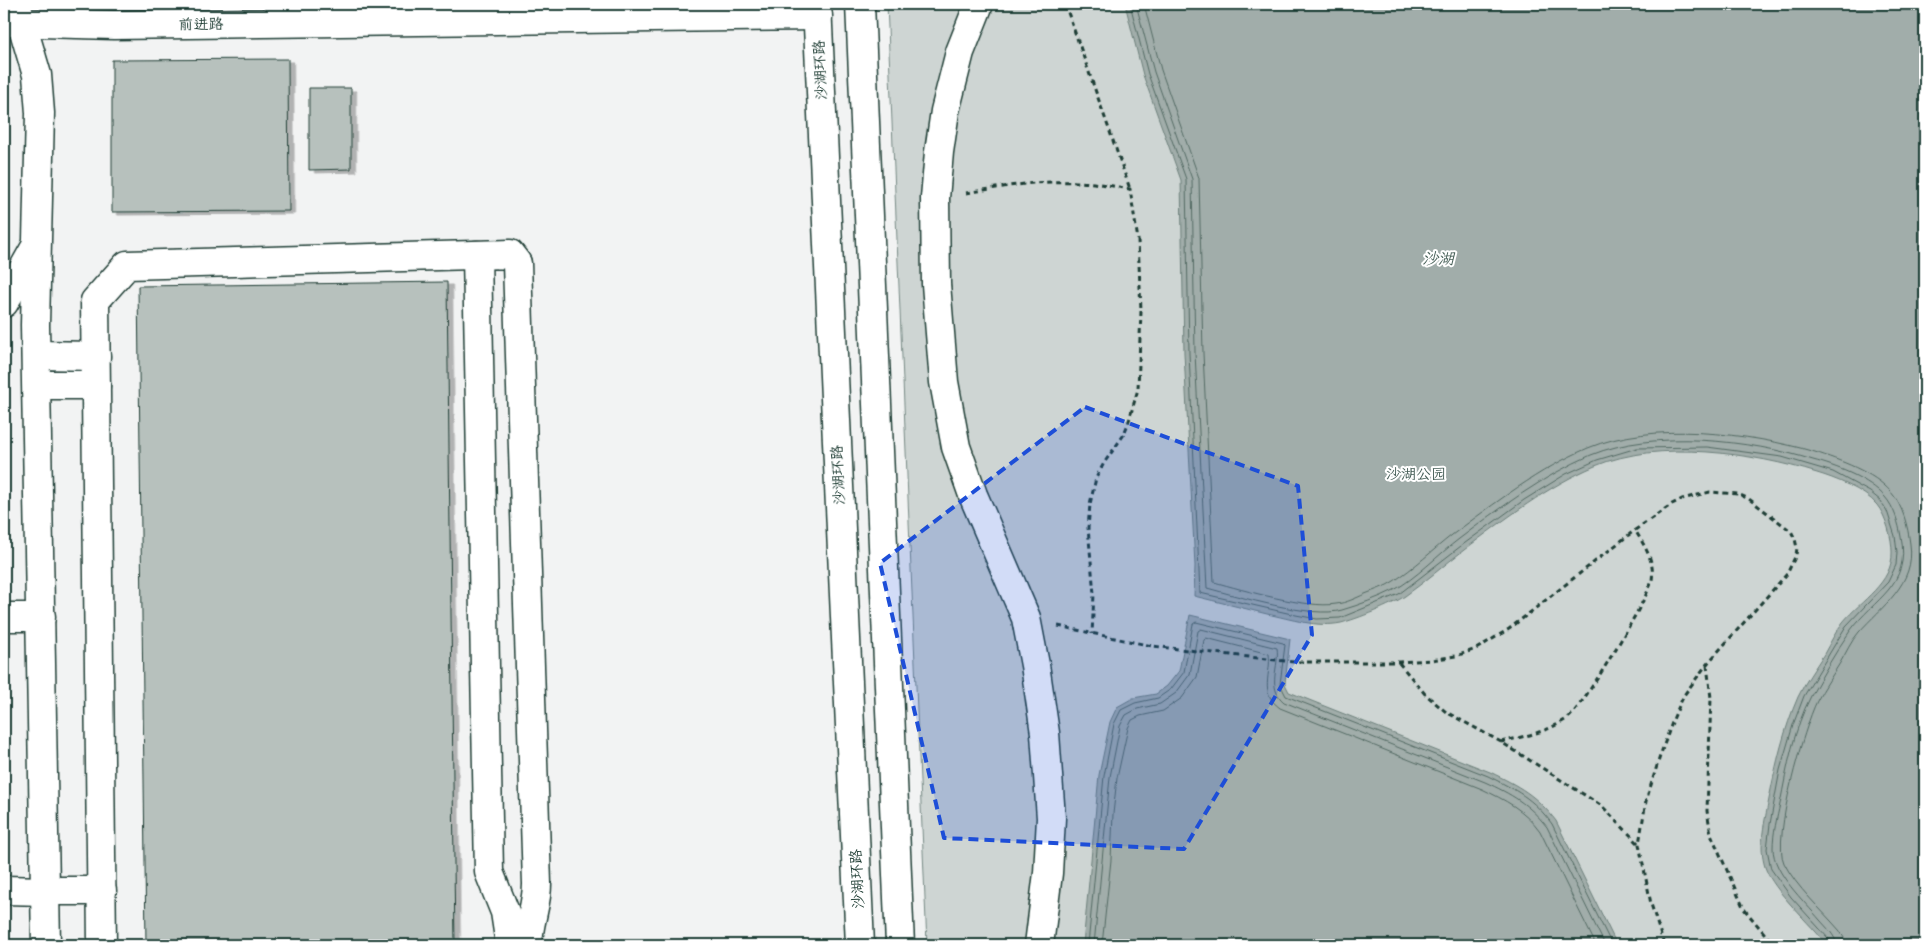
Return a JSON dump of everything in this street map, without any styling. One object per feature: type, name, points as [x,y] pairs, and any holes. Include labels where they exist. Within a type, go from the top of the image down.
[{"type":"street","points":[[860,4],[900,945]]},
{"type":"street","points":[[979,4],[954,74],[945,111],[939,152],[935,198],[936,284],[939,332],[944,382],[956,447],[973,495],[1026,618],[1035,665],[1045,733],[1051,818],[1048,873],[1039,945]]},
{"type":"street","name":"前进路","points":[[13,16],[114,25],[818,10]]},
{"type":"street","name":"沙湖环路","points":[[818,10],[860,945]]},
{"type":"street","points":[[13,16],[37,75],[40,113],[36,355],[46,945]]},
{"type":"street","points":[[4,304],[37,245]]},
{"type":"street","points":[[102,945],[95,301],[127,265],[510,254],[517,263],[537,884],[537,895],[528,930],[528,945]]},
{"type":"street","points":[[477,255],[489,872],[505,912],[510,945]]},
{"type":"street","points":[[36,355],[96,356]]},
{"type":"street","points":[[37,385],[96,385]]},
{"type":"street","points":[[4,617],[41,617]]},
{"type":"street","points":[[4,890],[102,891]]},
{"type":"path","points":[[1066,4],[1130,190],[1139,258],[1141,311],[1138,389],[1123,436],[1096,478],[1090,504],[1088,528],[1094,594],[1092,634]]},
{"type":"path","points":[[935,198],[1043,183],[1097,183],[1130,190]]},
{"type":"path","points":[[1026,618],[1152,646],[1294,662],[1399,662],[1456,656],[1476,649],[1509,629],[1672,504],[1682,499],[1710,492],[1738,494],[1749,499],[1791,532],[1795,539],[1796,555],[1787,574],[1707,664],[1684,695],[1660,756],[1646,801],[1639,844],[1651,904],[1664,945]]},
{"type":"path","points":[[1500,742],[1540,733],[1571,715],[1598,676],[1631,622],[1649,589],[1652,579],[1649,554],[1636,530]]},
{"type":"path","points":[[1399,662],[1425,694],[1446,712],[1500,742],[1602,806],[1639,844]]},
{"type":"path","points":[[1707,664],[1712,698],[1707,811],[1711,834],[1744,909],[1774,945]]},
{"type":"highlighted area","points":[[1085,407],[1298,486],[1312,635],[1184,849],[944,838],[880,563]]},
{"type":"green space","name":"沙湖公园","points":[[887,4],[1925,4],[1925,945],[927,945]]},
{"type":"water","name":"沙湖","points":[[1125,4],[1925,4],[1925,945],[1827,945],[1776,886],[1769,876],[1763,859],[1763,833],[1772,786],[1785,734],[1798,697],[1840,626],[1882,582],[1891,563],[1891,540],[1886,521],[1872,500],[1849,485],[1824,475],[1792,466],[1736,455],[1676,451],[1648,453],[1620,458],[1595,466],[1560,483],[1495,527],[1399,600],[1348,621],[1332,624],[1304,622],[1194,596],[1195,566],[1184,353],[1181,180],[1143,75]]},
{"type":"water","points":[[1190,615],[1290,639],[1285,684],[1289,692],[1490,772],[1534,798],[1556,821],[1617,945],[1083,945],[1099,775],[1110,722],[1117,707],[1133,698],[1156,694],[1167,686],[1179,671]]},
{"type":"building","points":[[288,59],[289,211],[112,212],[112,60]]},
{"type":"building","points":[[309,88],[351,88],[351,169],[309,170]]},
{"type":"building","points":[[447,282],[455,945],[146,945],[138,286]]}]
